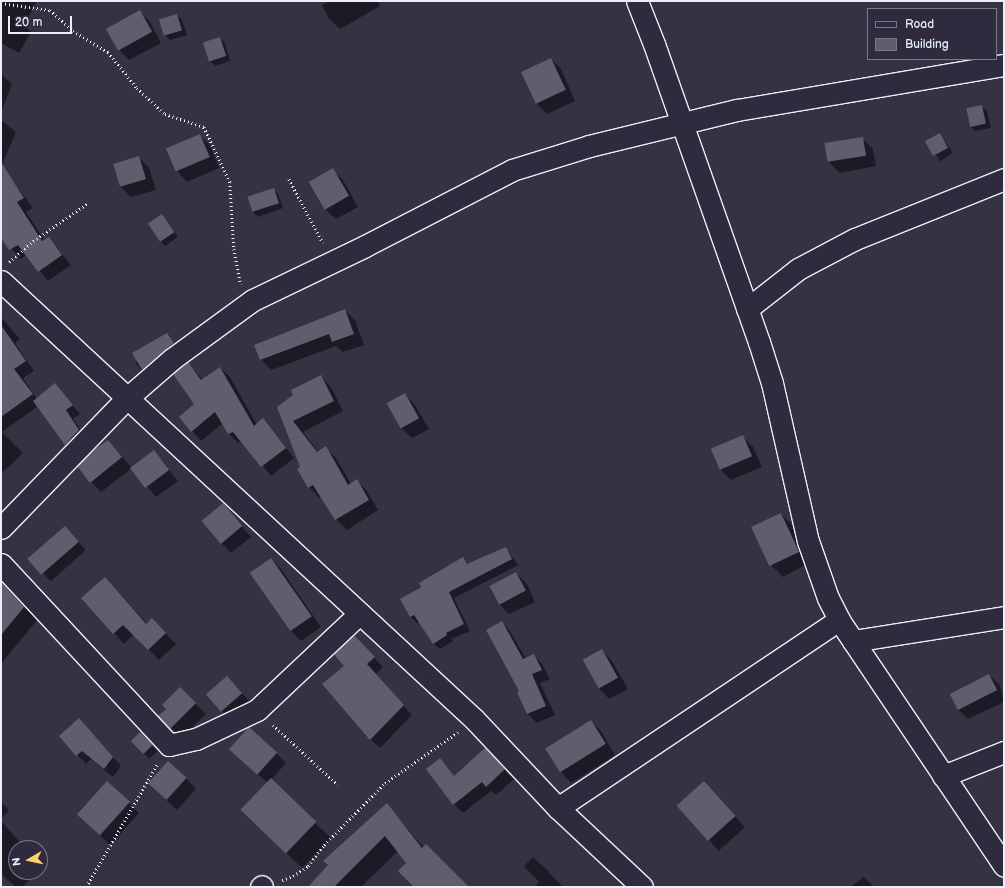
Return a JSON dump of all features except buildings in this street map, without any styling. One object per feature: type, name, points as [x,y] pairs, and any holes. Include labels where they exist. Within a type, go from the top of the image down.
[{"type":"street","points":[[637,1],[654,44],[681,124],[748,309],[772,383],[808,541],[820,579],[839,620],[1004,866]]},
{"type":"street","points":[[1,528],[126,399],[172,359],[253,300],[512,170],[589,146],[737,110],[1004,65]]},
{"type":"street","points":[[748,309],[798,269],[855,239],[1004,179]]},
{"type":"street","points":[[3,274],[126,399],[475,720],[558,808],[642,887]]},
{"type":"street","points":[[1,564],[169,745],[196,739],[257,710],[360,613]]},
{"type":"street","points":[[853,641],[1004,617]]},
{"type":"street","points":[[558,808],[839,620]]},
{"type":"street","points":[[943,776],[1004,752]]},
{"type":"path","points":[[1,3],[50,10],[73,31],[108,52],[137,88],[165,114],[204,127],[230,182],[234,249],[240,283],[253,300]]},
{"type":"path","points":[[289,179],[333,261]]},
{"type":"path","points":[[3,274],[33,241],[88,203]]},
{"type":"path","points":[[257,710],[338,786]]},
{"type":"path","points":[[308,866],[324,845],[385,783],[475,720]]},
{"type":"path","points":[[86,887],[169,745]]}]
